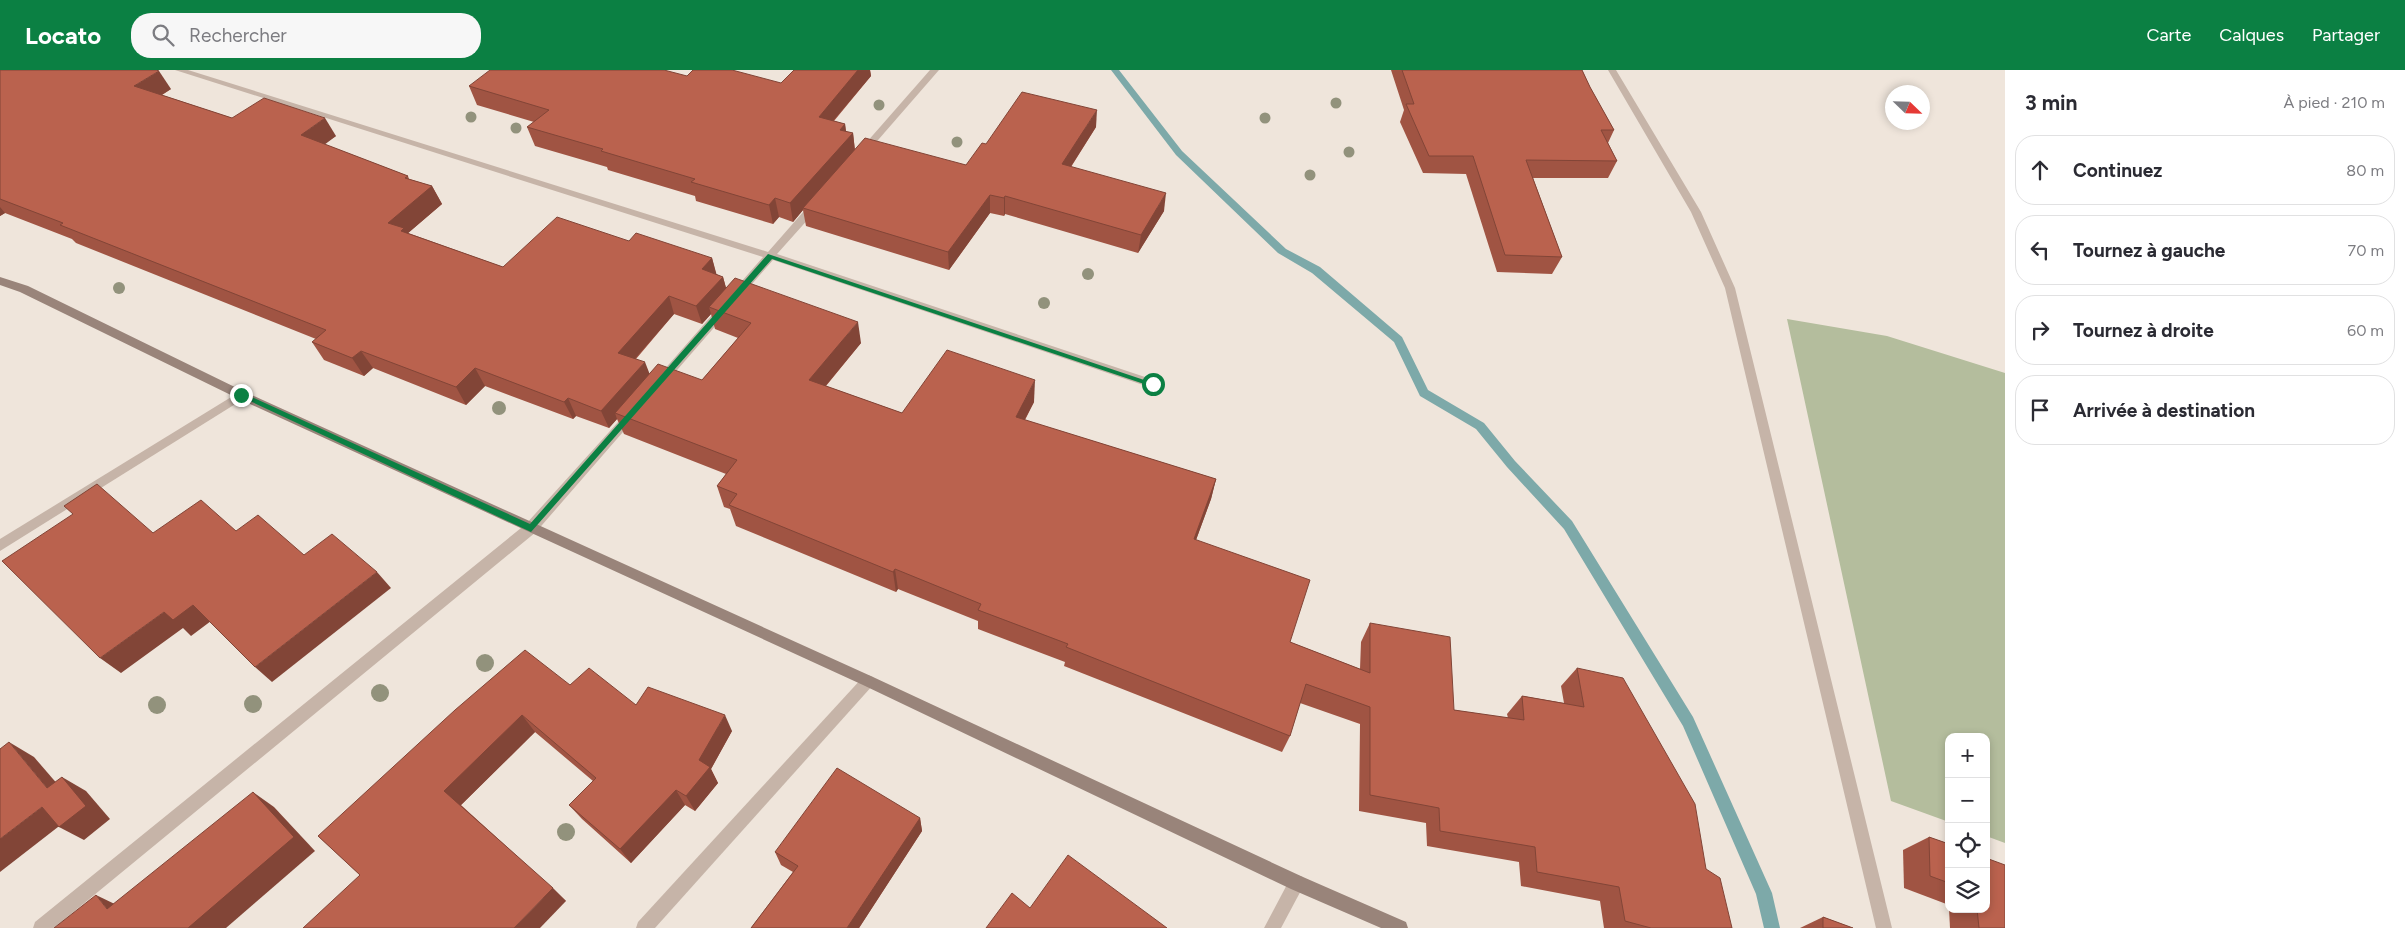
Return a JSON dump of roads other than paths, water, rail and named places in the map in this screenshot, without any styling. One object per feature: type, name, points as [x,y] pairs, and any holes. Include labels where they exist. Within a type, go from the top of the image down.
[{"type":"street","points":[[179,70],[771,256],[1153,384]]},
{"type":"street","points":[[856,159],[935,70]]},
{"type":"street","points":[[1612,70],[1696,212],[1730,288],[1884,928]]},
{"type":"street","points":[[654,388],[823,196]]},
{"type":"street","points":[[0,281],[24,290],[241,395],[868,681],[1297,883],[1400,928]]},
{"type":"street","points":[[0,546],[241,395]]},
{"type":"street","points":[[41,928],[531,528],[641,403]]},
{"type":"street","points":[[644,928],[868,681]]},
{"type":"street","points":[[1272,928],[1297,883]]},
{"type":"waterway","points":[[1115,70],[1179,153],[1282,251],[1316,270],[1398,340],[1424,393],[1480,426],[1511,464],[1568,525],[1688,722],[1764,893],[1772,928]]}]
